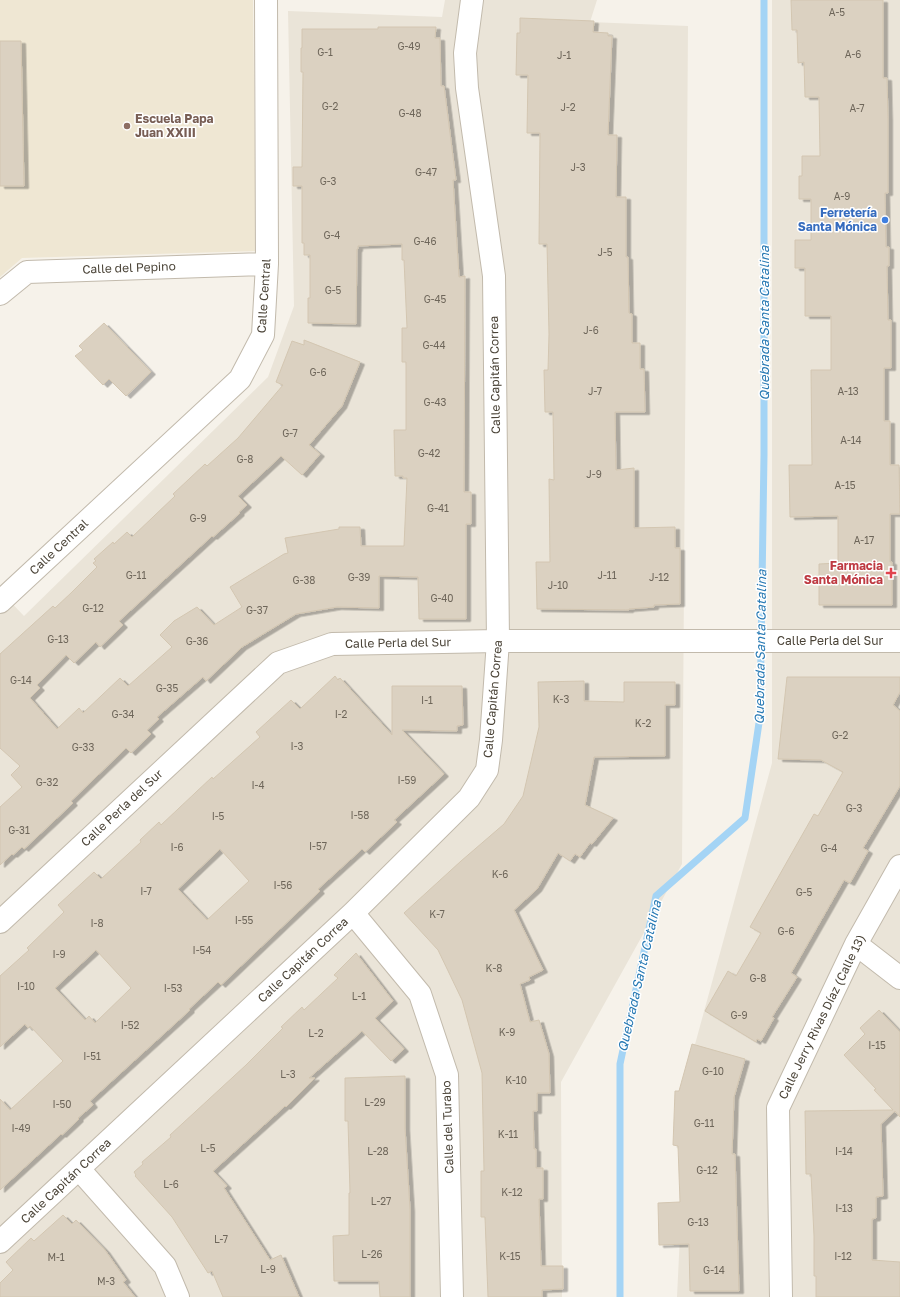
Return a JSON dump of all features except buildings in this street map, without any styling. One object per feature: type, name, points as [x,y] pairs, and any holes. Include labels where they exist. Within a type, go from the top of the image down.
[{"type":"street","name":"Calle Central","points":[[0,602],[240,379],[263,335],[267,264],[266,0]]},
{"type":"street","name":"Calle Capitán Correa","points":[[0,1242],[353,913],[469,798],[486,770],[491,740],[498,641],[494,276],[467,88],[465,53],[472,0]]},
{"type":"street","name":"Calle del Pepino","points":[[0,294],[27,272],[267,264]]},
{"type":"street","name":"Calle Perla del Sur","points":[[0,922],[278,663],[332,644],[498,641],[900,641]]},
{"type":"street","name":"Calle Jerry Rivas Díaz (Calle 13)","points":[[781,1297],[778,1108],[856,944],[900,866]]},
{"type":"street","name":"Calle del Turabo","points":[[353,913],[420,994],[446,1075],[452,1297]]},
{"type":"street","points":[[856,944],[900,978]]},
{"type":"street","points":[[79,1169],[165,1266],[178,1297]]},
{"type":"shaded area","name":"Escuela Papa Juan XXIII","points":[[0,0],[253,0],[256,251],[22,258],[0,277]]},
{"type":"shaded area","points":[[445,0],[597,0],[590,22],[688,26],[682,864],[561,1082],[562,1297],[0,1297],[0,591],[24,616],[268,377],[294,306],[288,11],[442,17]]},
{"type":"shaded area","points":[[772,0],[900,0],[900,1297],[677,1297],[688,1070],[772,763]]},
{"type":"waterway","name":"Quebrada Santa Catalina","points":[[620,1297],[620,1064],[656,896],[745,818],[760,716],[764,455],[764,0]]},
{"type":"place","name":"Escuela Papa Juan XXIII","points":[[127,126]]},
{"type":"place","name":"Ferretería Santa Mónica","points":[[885,220]]},
{"type":"place","name":"Farmacia Santa Mónica","points":[[891,573]]}]
